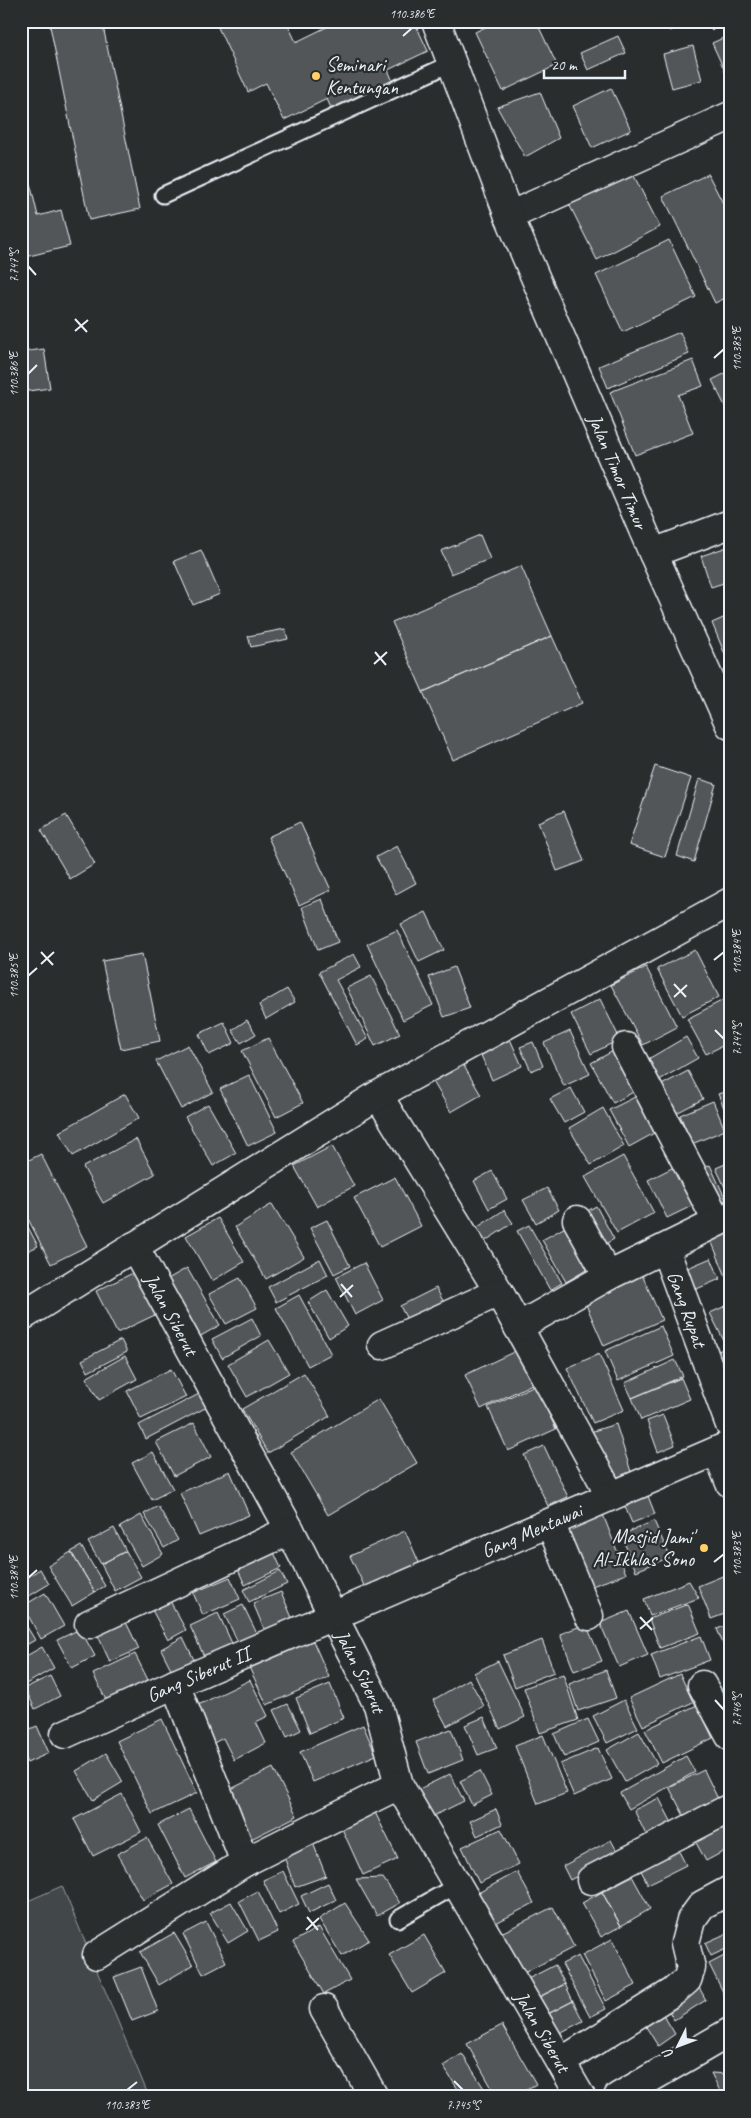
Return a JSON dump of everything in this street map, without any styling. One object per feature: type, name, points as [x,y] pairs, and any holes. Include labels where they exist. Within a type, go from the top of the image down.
[{"type":"street","name":"Jalan Timor Timur","points":[[436,21],[509,216],[653,553],[730,725]]},
{"type":"street","points":[[509,216],[730,116]]},
{"type":"street","points":[[653,553],[730,524]]},
{"type":"street","points":[[21,1317],[378,1095],[730,902]]},
{"type":"street","points":[[518,1327],[608,1276],[723,1219],[626,1047]]},
{"type":"street","points":[[378,1095],[498,1292],[611,1496]]},
{"type":"street","points":[[577,1220],[608,1276]]},
{"type":"street","name":"Jalan Siberut","points":[[134,1246],[290,1530],[378,1705],[399,1785],[581,2097]]},
{"type":"street","name":"Gang Rupat","points":[[665,1249],[730,1425]]},
{"type":"street","points":[[382,1345],[498,1292]]},
{"type":"street","points":[[723,1448],[730,1483]]},
{"type":"street","name":"Gang Mentawai","points":[[333,1616],[723,1448]]},
{"type":"street","points":[[550,1523],[589,1616]]},
{"type":"street","points":[[90,1624],[290,1530]]},
{"type":"street","name":"Gang Siberut II","points":[[65,1734],[333,1616]]},
{"type":"street","points":[[175,1684],[245,1862]]},
{"type":"street","points":[[702,1685],[730,1736]]},
{"type":"street","points":[[97,1955],[245,1862],[399,1785]]},
{"type":"street","points":[[591,1880],[730,1808]]},
{"type":"street","points":[[561,2062],[673,1992],[687,1980],[691,1968],[685,1943],[691,1920],[702,1905],[730,1890]]},
{"type":"street","points":[[324,2009],[374,2097]]},
{"type":"street","points":[[618,2097],[730,2032]]},
{"type":"lane","points":[[163,195],[452,63]]},
{"type":"lane","points":[[398,1919],[457,1884]]},
{"type":"shaded area","points":[[62,1886],[149,2097],[21,2097],[21,1904]]},
{"type":"building","points":[[49,21],[102,21],[140,209],[89,220]]},
{"type":"building","name":"Seminari Kentungan","points":[[215,21],[286,21],[296,42],[339,21],[414,21],[428,51],[388,70],[395,86],[334,115],[327,99],[284,120],[266,83],[248,92]]},
{"type":"building","points":[[498,21],[536,21],[557,65],[503,91],[475,32]]},
{"type":"building","points":[[665,21],[690,21],[670,31]]},
{"type":"building","points":[[709,21],[730,21],[730,24],[711,30]]},
{"type":"building","points":[[730,35],[730,78],[728,78],[712,43]]},
{"type":"building","points":[[618,36],[626,53],[588,70],[580,53]]},
{"type":"building","points":[[693,46],[702,80],[672,88],[663,54]]},
{"type":"building","points":[[611,88],[631,130],[592,148],[573,106]]},
{"type":"building","points":[[540,92],[559,138],[525,157],[497,107]]},
{"type":"building","points":[[21,146],[38,216],[61,210],[70,246],[21,258]]},
{"type":"building","points":[[631,170],[660,227],[597,260],[568,202]]},
{"type":"building","points":[[708,174],[730,217],[730,296],[715,303],[663,196]]},
{"type":"building","points":[[669,240],[696,297],[623,332],[596,275]]},
{"type":"building","points":[[680,332],[689,354],[608,388],[599,366]]},
{"type":"building","points":[[44,349],[50,388],[21,392],[21,352]]},
{"type":"building","points":[[693,360],[703,386],[678,395],[693,433],[635,455],[610,392]]},
{"type":"building","points":[[730,371],[730,411],[728,412],[712,380]]},
{"type":"building","points":[[480,535],[490,559],[451,574],[441,551]]},
{"type":"building","points":[[730,546],[730,581],[711,587],[701,556]]},
{"type":"building","points":[[201,550],[220,594],[193,605],[174,561]]},
{"type":"building","points":[[521,566],[552,636],[423,692],[392,622]]},
{"type":"building","points":[[730,615],[730,661],[728,662],[712,623]]},
{"type":"building","points":[[285,629],[288,639],[251,647],[248,636]]},
{"type":"building","points":[[552,636],[582,703],[453,760],[423,692]]},
{"type":"building","points":[[655,766],[691,778],[665,857],[629,845]]},
{"type":"building","points":[[699,779],[716,784],[694,862],[677,856]]},
{"type":"building","points":[[564,811],[584,861],[557,871],[538,822]]},
{"type":"building","points":[[66,815],[95,864],[70,879],[41,830]]},
{"type":"building","points":[[300,822],[331,890],[299,905],[268,837]]},
{"type":"building","points":[[397,846],[416,883],[396,894],[376,857]]},
{"type":"building","points":[[322,899],[338,942],[318,950],[302,907]]},
{"type":"building","points":[[426,912],[444,950],[419,962],[401,924]]},
{"type":"building","points":[[397,930],[433,1005],[403,1020],[367,944]]},
{"type":"building","points":[[695,950],[719,997],[682,1016],[657,969]]},
{"type":"building","points":[[142,954],[160,1041],[121,1049],[102,961]]},
{"type":"building","points":[[354,954],[361,967],[336,980],[368,1039],[357,1045],[319,972]]},
{"type":"building","points":[[454,967],[470,1008],[444,1017],[429,977]]},
{"type":"building","points":[[646,967],[677,1027],[643,1045],[611,985]]},
{"type":"building","points":[[371,976],[400,1034],[375,1046],[347,988]]},
{"type":"building","points":[[287,989],[295,1002],[266,1019],[259,1005]]},
{"type":"building","points":[[727,998],[730,1003],[730,1042],[706,1054],[687,1019]]},
{"type":"building","points":[[600,999],[620,1039],[591,1054],[571,1014]]},
{"type":"building","points":[[247,1020],[256,1034],[241,1043],[232,1030]]},
{"type":"building","points":[[224,1022],[234,1043],[209,1055],[199,1034]]},
{"type":"building","points":[[570,1031],[590,1074],[564,1086],[544,1043]]},
{"type":"building","points":[[686,1037],[698,1058],[654,1083],[643,1062]]},
{"type":"building","points":[[268,1038],[303,1103],[276,1117],[242,1051]]},
{"type":"building","points":[[510,1039],[522,1066],[492,1080],[480,1053]]},
{"type":"building","points":[[533,1042],[543,1066],[531,1071],[520,1047]]},
{"type":"building","points":[[188,1045],[213,1092],[181,1109],[156,1061]]},
{"type":"building","points":[[617,1049],[639,1089],[613,1103],[591,1063]]},
{"type":"building","points":[[458,1056],[481,1095],[451,1112],[428,1073]]},
{"type":"building","points":[[688,1071],[703,1099],[669,1117],[654,1089]]},
{"type":"building","points":[[249,1075],[277,1132],[248,1146],[220,1089]]},
{"type":"building","points":[[571,1088],[584,1112],[564,1123],[550,1099]]},
{"type":"building","points":[[730,1090],[730,1122],[718,1094]]},
{"type":"building","points":[[125,1094],[139,1118],[73,1156],[59,1132]]},
{"type":"building","points":[[639,1095],[658,1131],[629,1147],[609,1110]]},
{"type":"building","points":[[713,1101],[725,1130],[692,1144],[680,1115]]},
{"type":"building","points":[[208,1104],[236,1153],[213,1166],[185,1117]]},
{"type":"building","points":[[603,1108],[624,1146],[591,1165],[569,1128]]},
{"type":"building","points":[[136,1139],[155,1174],[103,1203],[83,1167]]},
{"type":"building","points":[[332,1146],[354,1186],[317,1207],[294,1166]]},
{"type":"building","points":[[41,1154],[87,1246],[51,1264],[21,1205],[21,1164]]},
{"type":"building","points":[[623,1156],[654,1213],[617,1233],[585,1177]]},
{"type":"building","points":[[730,1162],[730,1193],[728,1194],[716,1168]]},
{"type":"building","points":[[678,1165],[698,1203],[667,1218],[648,1180]]},
{"type":"building","points":[[710,1165],[726,1200],[712,1206],[697,1171]]},
{"type":"building","points":[[492,1171],[507,1199],[489,1209],[474,1181]]},
{"type":"building","points":[[395,1177],[421,1226],[380,1247],[354,1198]]},
{"type":"building","points":[[547,1188],[559,1210],[536,1223],[523,1200]]},
{"type":"building","points":[[272,1204],[304,1257],[266,1279],[235,1227]]},
{"type":"building","points":[[596,1206],[614,1239],[597,1249],[579,1216]]},
{"type":"building","points":[[504,1210],[513,1223],[476,1247],[467,1234]]},
{"type":"building","points":[[21,1214],[38,1246],[21,1254]]},
{"type":"building","points":[[218,1218],[244,1262],[212,1281],[186,1236]]},
{"type":"building","points":[[327,1220],[350,1266],[334,1274],[310,1228]]},
{"type":"building","points":[[529,1225],[562,1283],[550,1290],[517,1231]]},
{"type":"building","points":[[569,1225],[593,1266],[566,1282],[542,1240]]},
{"type":"building","points":[[730,1230],[730,1286],[710,1238]]},
{"type":"building","points":[[711,1258],[720,1279],[685,1294],[676,1273]]},
{"type":"building","points":[[320,1259],[328,1275],[276,1302],[268,1287]]},
{"type":"building","points":[[364,1263],[383,1300],[355,1315],[336,1277]]},
{"type":"building","points":[[187,1268],[220,1325],[199,1337],[166,1280]]},
{"type":"building","points":[[639,1268],[662,1320],[604,1346],[581,1293]]},
{"type":"building","points":[[135,1272],[157,1314],[117,1333],[96,1291]]},
{"type":"building","points":[[240,1278],[257,1308],[226,1324],[209,1294]]},
{"type":"building","points":[[436,1288],[447,1308],[411,1327],[400,1306]]},
{"type":"building","points":[[327,1290],[348,1326],[329,1338],[308,1302]]},
{"type":"building","points":[[299,1295],[331,1354],[308,1366],[276,1308]]},
{"type":"building","points":[[730,1304],[730,1338],[724,1341],[710,1313]]},
{"type":"building","points":[[252,1318],[261,1336],[222,1358],[212,1339]]},
{"type":"building","points":[[661,1326],[674,1356],[618,1381],[605,1351]]},
{"type":"building","points":[[121,1340],[127,1352],[88,1372],[82,1360]]},
{"type":"building","points":[[269,1340],[289,1373],[247,1397],[228,1364]]},
{"type":"building","points":[[730,1346],[730,1376],[720,1380],[709,1355]]},
{"type":"building","points":[[522,1348],[538,1381],[481,1409],[465,1375]]},
{"type":"building","points":[[599,1354],[624,1410],[593,1423],[567,1368]]},
{"type":"building","points":[[125,1356],[137,1379],[99,1400],[86,1378]]},
{"type":"building","points":[[675,1360],[683,1376],[632,1398],[625,1383]]},
{"type":"building","points":[[171,1369],[186,1397],[141,1419],[127,1391]]},
{"type":"building","points":[[304,1373],[330,1416],[268,1453],[242,1409]]},
{"type":"building","points":[[681,1378],[690,1399],[641,1420],[632,1398]]},
{"type":"building","points":[[535,1385],[556,1429],[508,1451],[488,1407]]},
{"type":"building","points":[[201,1393],[207,1407],[146,1439],[139,1425]]},
{"type":"building","points":[[379,1399],[417,1463],[328,1515],[291,1452]]},
{"type":"building","points":[[663,1415],[675,1445],[658,1452],[647,1421]]},
{"type":"building","points":[[194,1423],[211,1457],[174,1476],[156,1442]]},
{"type":"building","points":[[616,1424],[632,1475],[607,1483],[590,1432]]},
{"type":"building","points":[[544,1446],[568,1497],[548,1506],[524,1455]]},
{"type":"building","points":[[153,1452],[173,1489],[152,1500],[132,1463]]},
{"type":"building","points":[[230,1471],[249,1515],[199,1536],[180,1493]]},
{"type":"building","points":[[646,1491],[655,1514],[632,1523],[622,1500]]},
{"type":"building","points":[[158,1506],[178,1540],[164,1548],[144,1514]]},
{"type":"building","points":[[602,1512],[626,1574],[586,1588],[562,1531]]},
{"type":"building","points":[[141,1515],[163,1554],[142,1566],[120,1527]]},
{"type":"building","points":[[654,1521],[670,1557],[636,1571],[621,1535]]},
{"type":"building","points":[[114,1528],[126,1551],[101,1564],[88,1542]]},
{"type":"building","points":[[405,1531],[421,1567],[367,1592],[350,1556]]},
{"type":"building","points":[[81,1546],[105,1586],[95,1592],[71,1552]]},
{"type":"building","points":[[272,1548],[281,1568],[245,1585],[236,1565]]},
{"type":"building","points":[[126,1551],[141,1577],[115,1591],[101,1564]]},
{"type":"building","points":[[71,1552],[95,1592],[72,1606],[48,1566]]},
{"type":"building","points":[[40,1569],[49,1584],[21,1601],[21,1581]]},
{"type":"building","points":[[280,1571],[287,1584],[249,1602],[243,1590]]},
{"type":"building","points":[[730,1573],[730,1612],[711,1619],[698,1586]]},
{"type":"building","points":[[230,1577],[240,1599],[203,1615],[193,1593]]},
{"type":"building","points":[[689,1581],[699,1598],[650,1616],[644,1599]]},
{"type":"building","points":[[281,1592],[296,1627],[268,1638],[253,1603]]},
{"type":"building","points":[[45,1593],[64,1626],[41,1639],[23,1606]]},
{"type":"building","points":[[170,1601],[186,1630],[168,1640],[152,1610]]},
{"type":"building","points":[[688,1604],[700,1633],[660,1648],[649,1619]]},
{"type":"building","points":[[243,1605],[261,1642],[242,1650],[224,1614]]},
{"type":"building","points":[[629,1611],[648,1655],[619,1667],[600,1623]]},
{"type":"building","points":[[218,1613],[236,1652],[208,1665],[190,1626]]},
{"type":"building","points":[[123,1616],[139,1649],[110,1662],[95,1629]]},
{"type":"building","points":[[21,1617],[35,1640],[21,1648]]},
{"type":"building","points":[[586,1624],[602,1661],[574,1671],[560,1634]]},
{"type":"building","points":[[730,1624],[730,1661],[717,1629]]},
{"type":"building","points":[[80,1629],[95,1656],[72,1668],[57,1640]]},
{"type":"building","points":[[309,1632],[329,1677],[267,1705],[246,1661]]},
{"type":"building","points":[[701,1636],[710,1660],[660,1679],[651,1655]]},
{"type":"building","points":[[183,1637],[198,1668],[176,1679],[161,1649]]},
{"type":"building","points":[[542,1640],[554,1672],[515,1687],[503,1655]]},
{"type":"building","points":[[42,1647],[54,1668],[26,1684],[21,1676],[21,1659]]},
{"type":"building","points":[[135,1654],[151,1686],[109,1706],[93,1674]]},
{"type":"building","points":[[498,1661],[525,1717],[500,1729],[474,1673]]},
{"type":"building","points":[[606,1670],[616,1698],[578,1711],[569,1684]]},
{"type":"building","points":[[563,1674],[578,1720],[540,1733],[524,1688]]},
{"type":"building","points":[[680,1674],[693,1702],[643,1726],[629,1698]]},
{"type":"building","points":[[50,1676],[60,1696],[35,1709],[25,1688]]},
{"type":"building","points":[[469,1679],[484,1706],[447,1726],[433,1700]]},
{"type":"building","points":[[250,1680],[268,1716],[256,1722],[266,1743],[234,1760],[223,1738],[212,1744],[194,1707]]},
{"type":"building","points":[[330,1684],[344,1718],[310,1733],[296,1698]]},
{"type":"building","points":[[624,1700],[638,1728],[607,1743],[593,1716]]},
{"type":"building","points":[[288,1704],[301,1730],[287,1737],[274,1710]]},
{"type":"building","points":[[697,1705],[713,1738],[662,1763],[645,1730]]},
{"type":"building","points":[[484,1717],[497,1748],[478,1755],[465,1725]]},
{"type":"building","points":[[162,1719],[197,1793],[152,1814],[117,1741]]},
{"type":"building","points":[[588,1719],[599,1742],[564,1757],[554,1734]]},
{"type":"building","points":[[363,1725],[376,1755],[313,1782],[300,1752]]},
{"type":"building","points":[[37,1726],[49,1753],[27,1763],[21,1751],[21,1733]]},
{"type":"building","points":[[451,1729],[463,1760],[428,1774],[416,1742]]},
{"type":"building","points":[[639,1732],[657,1764],[625,1782],[607,1750]]},
{"type":"building","points":[[543,1735],[567,1793],[538,1804],[515,1746]]},
{"type":"building","points":[[598,1748],[612,1779],[574,1796],[560,1764]]},
{"type":"building","points":[[106,1753],[123,1782],[93,1800],[76,1771]]},
{"type":"building","points":[[686,1756],[695,1772],[629,1809],[620,1793]]},
{"type":"building","points":[[273,1768],[297,1816],[251,1839],[227,1791]]},
{"type":"building","points":[[704,1770],[719,1801],[685,1818],[669,1787]]},
{"type":"building","points":[[480,1771],[492,1795],[472,1805],[460,1781]]},
{"type":"building","points":[[450,1774],[464,1801],[427,1819],[413,1792]]},
{"type":"building","points":[[122,1794],[141,1832],[93,1856],[74,1819]]},
{"type":"building","points":[[659,1798],[673,1825],[647,1837],[634,1810]]},
{"type":"building","points":[[371,1804],[398,1859],[363,1875],[338,1820]]},
{"type":"building","points":[[189,1809],[216,1862],[185,1878],[158,1825]]},
{"type":"building","points":[[496,1809],[502,1824],[477,1836],[470,1821]]},
{"type":"building","points":[[730,1820],[730,1848],[706,1861],[694,1839]]},
{"type":"building","points":[[501,1829],[519,1864],[479,1883],[462,1847]]},
{"type":"building","points":[[147,1838],[173,1884],[143,1900],[117,1854]]},
{"type":"building","points":[[611,1840],[618,1853],[570,1880],[563,1866]]},
{"type":"building","points":[[674,1842],[686,1865],[648,1884],[636,1861]]},
{"type":"building","points":[[313,1843],[326,1876],[295,1887],[283,1854]]},
{"type":"building","points":[[283,1871],[299,1904],[279,1914],[263,1880]]},
{"type":"building","points":[[517,1872],[534,1903],[494,1924],[478,1893]]},
{"type":"building","points":[[632,1876],[650,1909],[621,1926],[602,1892]]},
{"type":"building","points":[[383,1878],[400,1903],[377,1916],[356,1879]]},
{"type":"building","points":[[328,1883],[336,1900],[309,1913],[301,1896]]},
{"type":"building","points":[[258,1891],[278,1932],[259,1941],[239,1901]]},
{"type":"building","points":[[602,1892],[621,1926],[601,1937],[582,1903]]},
{"type":"building","points":[[231,1902],[248,1931],[228,1943],[210,1913]]},
{"type":"building","points":[[345,1903],[369,1940],[342,1956],[319,1919]]},
{"type":"building","points":[[553,1907],[574,1947],[522,1974],[501,1933]]},
{"type":"building","points":[[206,1922],[226,1962],[203,1974],[183,1934]]},
{"type":"building","points":[[319,1927],[350,1980],[324,1994],[293,1942]]},
{"type":"building","points":[[730,1932],[730,1947],[711,1956],[705,1943]]},
{"type":"building","points":[[174,1933],[193,1965],[159,1985],[140,1952]]},
{"type":"building","points":[[424,1935],[446,1973],[412,1993],[389,1955]]},
{"type":"building","points":[[612,1939],[636,1985],[606,2001],[582,1955]]},
{"type":"building","points":[[730,1953],[730,1996],[726,1998],[709,1964]]},
{"type":"building","points":[[578,1956],[606,2009],[590,2017],[562,1964]]},
{"type":"building","points":[[555,1965],[565,1984],[533,2000],[524,1981]]},
{"type":"building","points":[[141,1967],[158,2011],[132,2021],[114,1977]]},
{"type":"building","points":[[696,1982],[706,2000],[674,2020],[664,2002]]},
{"type":"building","points":[[565,1984],[573,2001],[542,2017],[533,2000]]},
{"type":"building","points":[[573,2001],[583,2021],[552,2037],[542,2017]]},
{"type":"building","points":[[658,2006],[675,2034],[658,2046],[640,2017]]},
{"type":"building","points":[[502,2025],[536,2084],[514,2097],[497,2097],[467,2044]]},
{"type":"building","points":[[462,2054],[489,2096],[463,2097],[443,2066]]},
{"type":"building","points":[[711,2073],[730,2074],[730,2097],[723,2097]]},
{"type":"place","name":"Seminari Kentungan","points":[[316,76]]},
{"type":"place","name":"Masjid Jami' Al-Ikhlas Sono","points":[[704,1548]]}]
